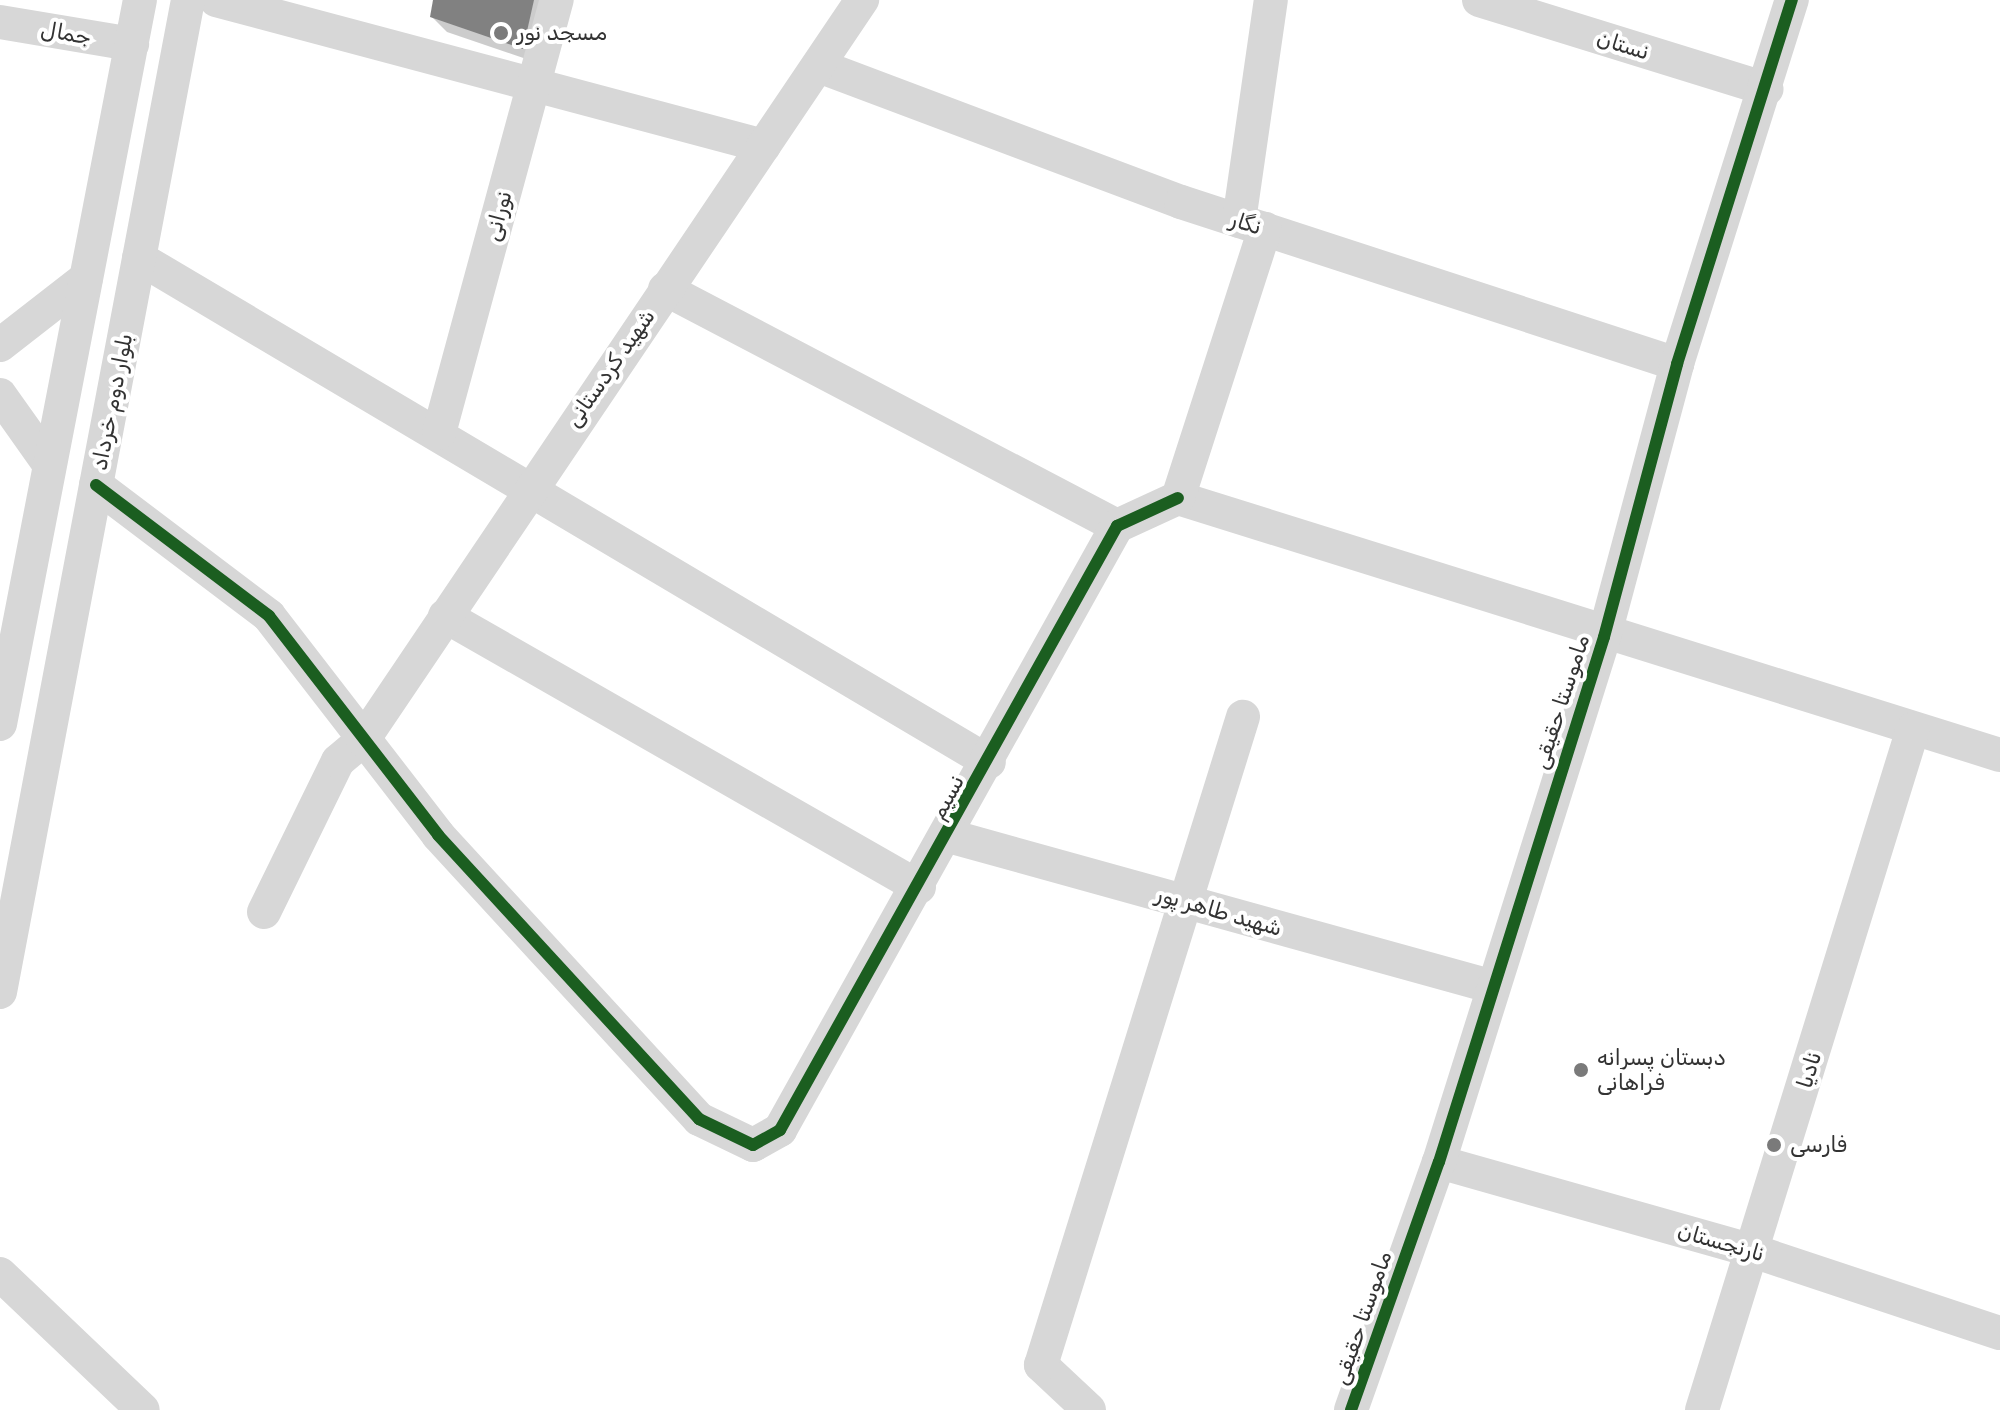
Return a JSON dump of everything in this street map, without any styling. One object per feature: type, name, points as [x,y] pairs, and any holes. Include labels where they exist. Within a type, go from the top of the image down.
[{"type":"street","points":[[0,724],[140,0]]},
{"type":"street","name":"بلوار دوم خرداد","points":[[0,992],[12,860],[96,485],[188,0]]},
{"type":"street","points":[[216,0],[535,81],[764,146]]},
{"type":"street","name":"نورانی","points":[[439,433],[557,0]]},
{"type":"street","name":"شهید کردستانی","points":[[264,912],[338,761],[363,740],[528,487],[862,0]]},
{"type":"street","points":[[1178,498],[1252,225],[1271,0]]},
{"type":"street","name":"نستان","points":[[1479,0],[1767,89]]},
{"type":"street","name":"ماموستا حقیقی","points":[[1351,1410],[1439,1162],[1490,986],[1604,637],[1677,364],[1767,89],[1792,0]]},
{"type":"street","name":"جمال","points":[[0,22],[132,44]]},
{"type":"street","name":"نگار","points":[[819,66],[1252,225],[1677,364]]},
{"type":"street","points":[[139,258],[439,433],[989,762]]},
{"type":"street","points":[[0,345],[86,278]]},
{"type":"street","points":[[665,289],[1117,526],[1178,498],[1604,637],[2000,755]]},
{"type":"street","points":[[0,395],[49,464]]},
{"type":"street","points":[[96,485],[269,616],[363,740]]},
{"type":"street","name":"نسیم","points":[[363,740],[438,835],[699,1119],[734,1141],[770,1140],[949,836],[1117,526]]},
{"type":"street","points":[[445,616],[919,887]]},
{"type":"street","points":[[1089,1410],[1048,1379],[1041,1365],[1190,903],[1243,717]]},
{"type":"street","name":"نادیا","points":[[1702,1410],[1913,729]]},
{"type":"street","name":"شهید طاهر پور","points":[[949,836],[1490,986]]},
{"type":"street","name":"نارنجستان","points":[[1439,1162],[1753,1251],[2000,1333]]},
{"type":"street","points":[[0,1274],[143,1410]]},
{"type":"building","name":"مسجد نور","points":[[433,0],[534,0],[523,49],[430,17]]},
{"type":"cycle path","points":[[1351,1410],[1439,1162],[1604,637],[1677,364],[1792,0]]},
{"type":"cycle path","points":[[96,485],[269,616],[438,835],[699,1119],[753,1145],[780,1130],[1117,526],[1178,498]]},
{"type":"place","name":"مسجد نور","points":[[501,33]]},
{"type":"place","name":"دبستان پسرانه فراهانی","points":[[1581,1070]]},
{"type":"place","name":"فارسی","points":[[1774,1145]]}]
